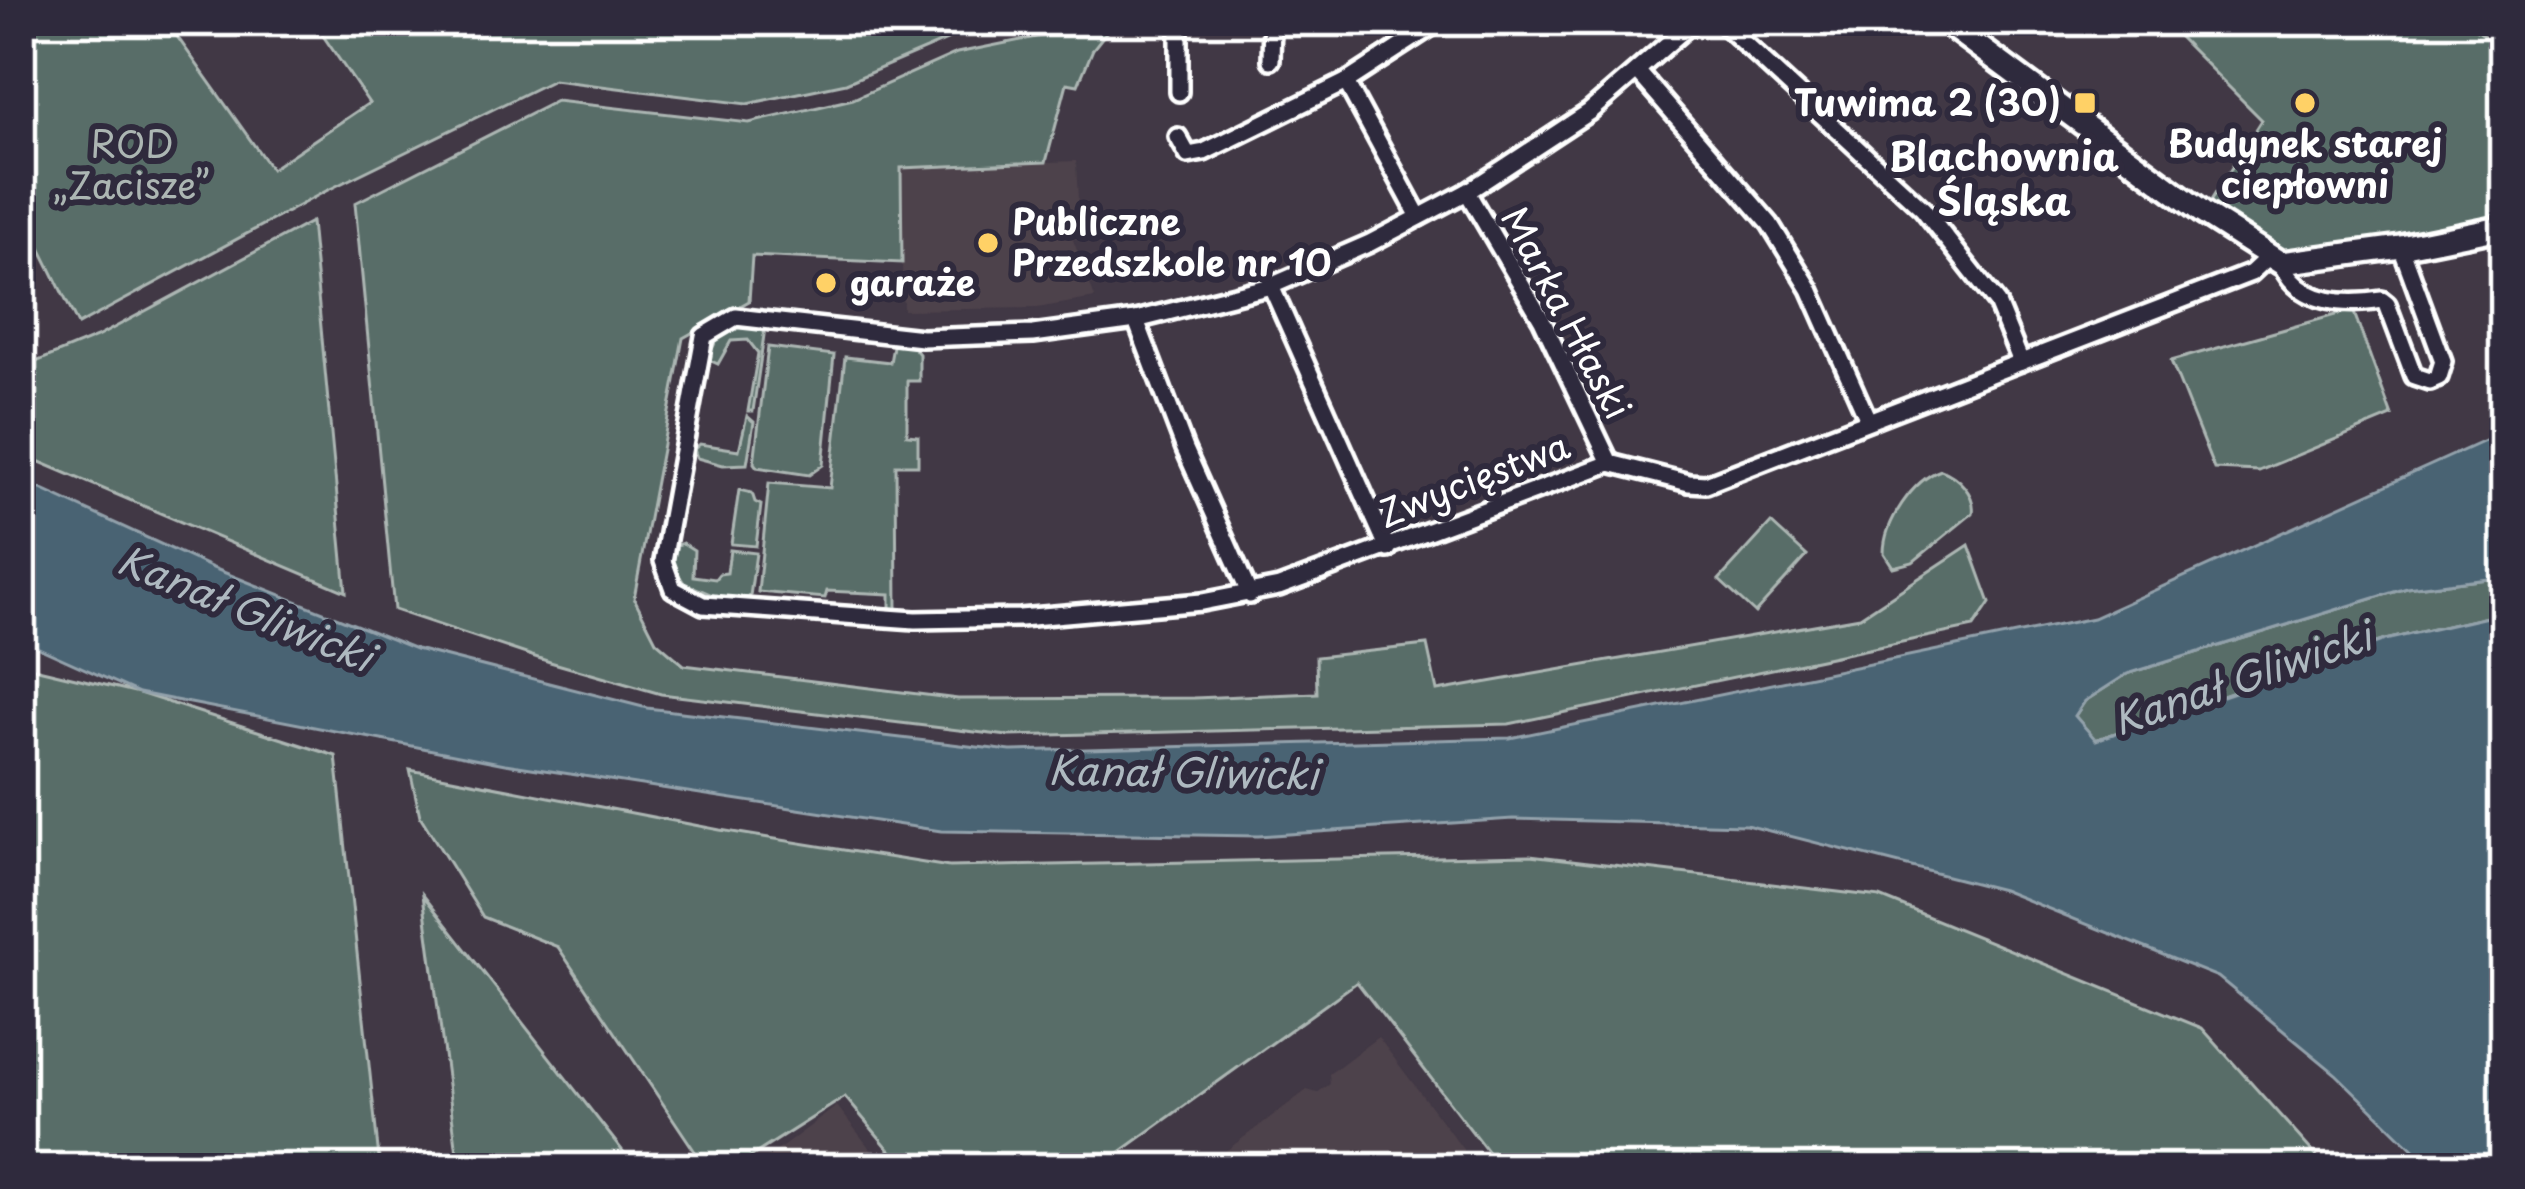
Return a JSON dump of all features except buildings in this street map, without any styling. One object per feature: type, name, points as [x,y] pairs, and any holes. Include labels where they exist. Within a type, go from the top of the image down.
[{"type":"street","points":[[1179,21],[1179,92]]},
{"type":"street","points":[[1271,60],[1272,21]]},
{"type":"street","points":[[1178,137],[1183,151],[1195,155],[1346,82],[1440,21]]},
{"type":"street","points":[[1720,21],[1923,209],[1997,303],[2021,362]]},
{"type":"street","points":[[1944,21],[2274,260],[2307,294],[2333,302],[2382,300],[2414,376],[2429,381],[2442,371],[2443,361],[2401,247]]},
{"type":"street","points":[[1250,595],[1185,448],[1136,320],[1271,286],[1467,192],[1589,112],[1638,72],[1686,23]]},
{"type":"street","points":[[1638,72],[1770,224],[1810,289],[1868,420]]},
{"type":"street","points":[[1346,82],[1419,217]]},
{"type":"street","name":"Marka Hłaski","points":[[1467,192],[1543,320],[1610,464]]},
{"type":"street","name":"Zwycięstwa","points":[[1136,320],[1033,334],[922,338],[736,317],[704,336],[663,561],[673,589],[703,605],[915,620],[1100,613],[1250,595],[1388,549],[1610,464],[1706,484],[2251,273],[2274,260],[2401,247],[2504,226]]},
{"type":"street","points":[[1271,286],[1388,549]]},
{"type":"shaded area","name":"Publiczne Przedszkole nr 10","points":[[1076,161],[1079,219],[1067,224],[1095,298],[1037,308],[903,310],[900,168]]},
{"type":"shaded area","points":[[1378,1037],[1477,1168],[1203,1168],[1307,1090],[1317,1093],[1330,1084],[1329,1074]]},
{"type":"shaded area","points":[[837,1106],[885,1168],[754,1168]]},
{"type":"green space","name":"ROD „Zacisze”","points":[[21,21],[166,21],[271,169],[369,103],[313,21],[970,21],[947,40],[846,83],[747,104],[553,80],[326,191],[78,325],[21,209]]},
{"type":"green space","points":[[1115,21],[1093,49],[1078,85],[1067,83],[1046,162],[901,168],[902,263],[752,256],[749,301],[683,338],[634,598],[656,641],[684,665],[958,699],[1194,698],[1317,693],[1316,657],[1427,645],[1437,691],[1860,617],[1969,545],[1990,603],[1974,627],[1509,724],[1008,736],[661,694],[394,610],[355,203],[556,101],[749,123],[853,99],[957,53]]},
{"type":"green space","points":[[2163,21],[2467,21],[2504,48],[2504,226],[2281,263],[2203,213],[2262,120]]},
{"type":"green space","points":[[311,222],[346,592],[21,454],[21,368],[97,337]]},
{"type":"green space","points":[[2353,310],[2392,416],[2259,471],[2214,469],[2171,361]]},
{"type":"green space","points":[[742,325],[765,328],[753,411],[748,411],[758,353],[748,340],[731,341],[718,364],[707,359],[718,337]]},
{"type":"green space","points":[[894,341],[911,344],[919,354],[919,381],[907,381],[907,435],[918,436],[918,465],[896,465],[897,612],[890,610],[890,594],[827,591],[825,598],[758,592],[769,483],[830,488],[845,357],[890,362]]},
{"type":"green space","points":[[768,347],[834,355],[823,465],[809,475],[754,463]]},
{"type":"green space","points":[[747,416],[754,422],[747,464],[723,465],[697,458],[694,449],[700,444],[739,450]]},
{"type":"green space","points":[[1941,470],[1964,487],[1973,513],[1913,562],[1893,567],[1884,553],[1889,528],[1911,492]]},
{"type":"green space","points":[[739,490],[752,493],[761,505],[756,546],[731,544]]},
{"type":"green space","points":[[1771,523],[1807,556],[1755,613],[1719,580]]},
{"type":"green space","points":[[683,543],[694,550],[693,576],[715,579],[727,573],[730,550],[756,553],[750,596],[745,600],[710,594],[684,583],[674,567],[674,546]]},
{"type":"green space","points":[[2504,576],[2504,613],[2385,640],[2095,740],[2075,716],[2085,701],[2127,674],[2407,588]]},
{"type":"green space","points":[[21,665],[139,693],[336,756],[380,1168],[21,1168]]},
{"type":"green space","points":[[410,770],[720,830],[949,867],[1530,855],[1880,897],[2202,1028],[2327,1168],[1500,1168],[1357,982],[1098,1168],[905,1168],[845,1097],[733,1168],[706,1168],[558,947],[483,917],[420,816]]},
{"type":"green space","points":[[423,895],[636,1168],[459,1168]]},
{"type":"water","name":"Kanał Gliwicki","points":[[2504,432],[2504,576],[2407,588],[2127,674],[2085,701],[2075,716],[2096,740],[2385,640],[2504,613],[2504,1168],[2432,1168],[2336,1074],[2218,977],[2002,890],[1746,825],[1513,819],[1258,836],[941,831],[505,764],[139,693],[21,640],[21,480],[213,568],[416,649],[647,708],[1011,751],[1510,738],[2093,618]]},
{"type":"place","name":"Tuwima 2 (30)","points":[[2085,103]]},
{"type":"place","name":"Budynek starej ciepłowni","points":[[2305,103]]},
{"type":"place","name":"Publiczne Przedszkole nr 10","points":[[988,243]]},
{"type":"place","name":"garaże","points":[[826,283]]},
{"type":"district","name":"Blachownia Śląska","points":[[2004,180]]}]
